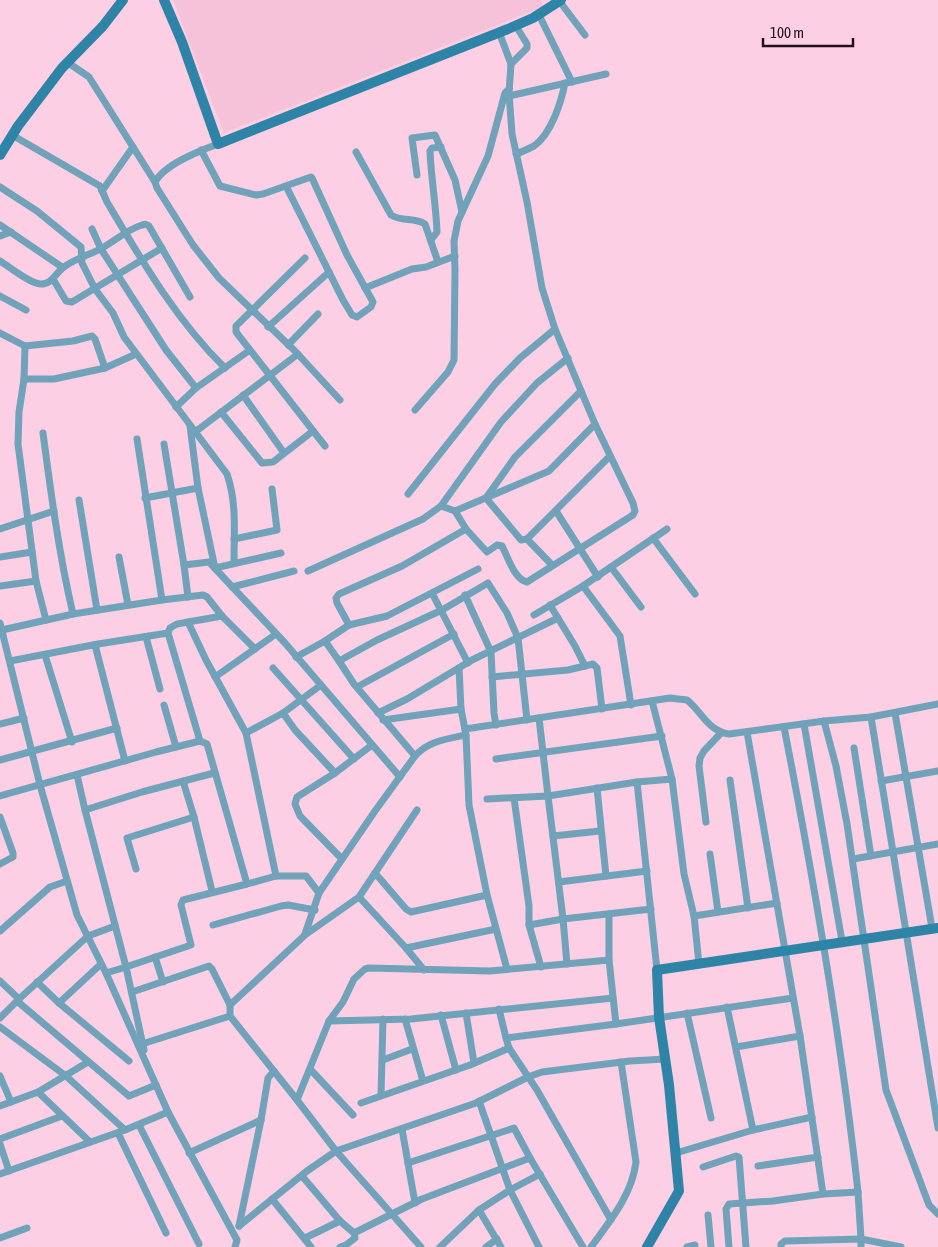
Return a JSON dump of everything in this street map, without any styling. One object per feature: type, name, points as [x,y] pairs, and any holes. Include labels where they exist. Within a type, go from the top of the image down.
[{"type":"street","points":[[0,155],[12,135],[68,62],[103,26],[123,0]]},
{"type":"street","points":[[164,0],[182,42],[218,144]]},
{"type":"street","points":[[155,182],[162,173],[174,164],[201,150],[516,26],[561,1],[585,36]]},
{"type":"street","points":[[516,154],[535,145],[552,124],[568,82],[538,15]]},
{"type":"street","points":[[511,64],[525,51],[527,44],[516,26]]},
{"type":"street","points":[[442,506],[455,511],[466,529],[487,552],[497,545],[502,546],[518,576],[525,582],[528,582],[633,515],[635,511],[634,503],[595,424],[555,329],[542,288],[527,202],[512,134],[509,92],[511,64],[499,32]]},
{"type":"street","points":[[68,62],[89,78],[193,245],[219,278],[251,311],[298,354],[340,400]]},
{"type":"street","points":[[415,410],[448,372],[454,360],[454,241],[462,212],[477,184],[488,156],[505,93],[606,74]]},
{"type":"street","points":[[12,135],[100,186],[107,202],[170,303],[202,345],[225,368]]},
{"type":"street","points":[[417,175],[412,138],[435,135],[455,180],[462,212]]},
{"type":"street","points":[[102,191],[133,147]]},
{"type":"street","points":[[431,240],[437,232],[436,199],[431,172],[430,151],[432,148],[441,147]]},
{"type":"street","points":[[201,150],[220,186],[256,195],[312,178],[347,255],[373,305],[355,317],[342,300],[286,186]]},
{"type":"street","points":[[356,152],[391,215],[395,218],[425,224],[438,262]]},
{"type":"street","points":[[0,187],[78,243],[81,247],[82,263],[95,289],[113,313],[124,337],[227,474],[235,508],[234,563]]},
{"type":"street","points":[[0,261],[40,284],[53,280],[62,268],[81,257],[101,249],[126,233],[146,224],[190,297]]},
{"type":"street","points":[[0,225],[62,268]]},
{"type":"street","points":[[92,229],[101,249],[166,350],[196,388]]},
{"type":"street","points":[[0,236],[11,232]]},
{"type":"street","points":[[53,280],[68,302],[72,302],[162,248]]},
{"type":"street","points":[[365,288],[412,269],[426,267],[455,256]]},
{"type":"street","points":[[305,258],[251,311],[236,328],[236,332],[325,446]]},
{"type":"street","points":[[268,327],[329,272]]},
{"type":"street","points":[[0,296],[26,310]]},
{"type":"street","points":[[288,345],[318,314]]},
{"type":"street","points":[[408,494],[495,384],[520,358],[555,329]]},
{"type":"street","points":[[0,333],[25,346],[73,341],[92,336],[95,339],[105,368]]},
{"type":"street","points":[[25,346],[18,444],[36,581],[46,620]]},
{"type":"street","points":[[176,407],[196,388],[250,350]]},
{"type":"street","points":[[24,379],[54,379],[105,368],[136,354]]},
{"type":"street","points":[[195,432],[298,354]]},
{"type":"street","points":[[308,571],[423,519],[442,506],[500,422],[537,383],[568,358]]},
{"type":"street","points":[[486,498],[516,457],[581,391]]},
{"type":"street","points":[[243,395],[284,453]]},
{"type":"street","points":[[221,412],[260,462],[267,464],[273,462],[313,431]]},
{"type":"street","points":[[455,511],[549,471],[595,424]]},
{"type":"street","points":[[190,425],[198,488],[215,568]]},
{"type":"street","points":[[43,433],[72,614]]},
{"type":"street","points":[[137,439],[162,600]]},
{"type":"street","points":[[164,444],[188,596]]},
{"type":"street","points":[[486,498],[521,540],[527,539],[610,456]]},
{"type":"street","points":[[146,498],[198,488]]},
{"type":"street","points":[[234,539],[277,530],[272,489]]},
{"type":"street","points":[[79,500],[97,610]]},
{"type":"street","points":[[556,510],[598,576]]},
{"type":"street","points":[[0,528],[54,511]]},
{"type":"street","points":[[349,625],[337,603],[336,598],[339,594],[402,566],[466,529]]},
{"type":"street","points":[[534,615],[583,586],[668,529]]},
{"type":"street","points":[[653,538],[695,594]]},
{"type":"street","points":[[527,539],[552,565]]},
{"type":"street","points":[[0,557],[32,552]]},
{"type":"street","points":[[215,568],[281,553]]},
{"type":"street","points":[[119,557],[128,605]]},
{"type":"street","points":[[184,565],[209,562],[296,656],[400,777]]},
{"type":"street","points":[[611,567],[641,608]]},
{"type":"street","points":[[296,656],[325,641],[349,625],[387,616],[478,569]]},
{"type":"street","points":[[232,587],[294,571]]},
{"type":"street","points":[[0,586],[36,581]]},
{"type":"street","points":[[338,661],[377,640],[442,610],[465,595],[489,583],[507,613],[518,638],[527,720]]},
{"type":"street","points":[[583,586],[620,636],[631,705]]},
{"type":"street","points":[[432,593],[468,663]]},
{"type":"street","points":[[236,1244],[168,1112],[106,974],[77,915],[40,785],[10,661],[3,644],[1,626],[197,595],[207,597],[222,616],[255,649]]},
{"type":"street","points":[[465,595],[492,652],[496,725]]},
{"type":"street","points":[[550,605],[585,666]]},
{"type":"street","points":[[10,661],[95,645],[146,638],[168,633],[173,626],[222,616]]},
{"type":"street","points":[[378,713],[407,699],[468,663],[558,618]]},
{"type":"street","points":[[188,622],[246,734],[276,876]]},
{"type":"street","points":[[168,633],[200,741]]},
{"type":"street","points":[[215,677],[276,634]]},
{"type":"street","points":[[357,687],[454,634]]},
{"type":"street","points":[[146,638],[160,689]]},
{"type":"street","points":[[325,641],[357,687],[415,756]]},
{"type":"street","points":[[95,645],[125,762]]},
{"type":"street","points":[[45,655],[72,742]]},
{"type":"street","points":[[492,677],[568,670],[593,664],[597,668],[602,708]]},
{"type":"street","points":[[273,668],[354,759]]},
{"type":"street","points":[[459,668],[469,805],[487,895],[507,970]]},
{"type":"street","points":[[246,734],[283,713],[321,685]]},
{"type":"street","points":[[305,935],[319,894],[342,859],[415,756],[433,742],[496,725],[670,698],[687,700],[711,727],[721,733],[729,734],[824,721],[871,717],[938,705]]},
{"type":"street","points":[[652,701],[672,778],[684,874],[694,916],[699,964]]},
{"type":"street","points":[[164,704],[176,747]]},
{"type":"street","points":[[383,720],[461,709]]},
{"type":"street","points":[[283,713],[295,730],[335,773]]},
{"type":"street","points":[[657,970],[935,928],[895,713]]},
{"type":"street","points":[[871,717],[938,1128]]},
{"type":"street","points":[[0,724],[24,718]]},
{"type":"street","points":[[539,718],[567,964]]},
{"type":"street","points":[[824,721],[836,766],[853,859],[886,1090],[929,1205],[938,1214]]},
{"type":"street","points":[[804,724],[842,942]]},
{"type":"street","points":[[784,727],[823,944],[852,1139],[858,1192],[861,1247]]},
{"type":"street","points":[[0,760],[72,742],[117,728]]},
{"type":"street","points":[[747,732],[800,1036],[823,1194]]},
{"type":"street","points":[[706,822],[699,766],[700,758],[721,733]]},
{"type":"street","points":[[496,759],[662,736]]},
{"type":"street","points":[[0,796],[200,741],[207,744],[247,884]]},
{"type":"street","points":[[342,859],[300,816],[295,804],[297,798],[335,773],[372,745]]},
{"type":"street","points":[[854,748],[871,856]]},
{"type":"street","points":[[881,781],[938,771]]},
{"type":"street","points":[[85,810],[214,773]]},
{"type":"street","points":[[77,775],[132,992],[146,1063]]},
{"type":"street","points":[[487,799],[548,796],[672,778]]},
{"type":"street","points":[[730,780],[748,908]]},
{"type":"street","points":[[182,781],[194,817],[212,891]]},
{"type":"street","points":[[637,782],[657,970],[659,1017],[679,1191],[647,1247]]},
{"type":"street","points":[[597,788],[606,876]]},
{"type":"street","points":[[514,798],[529,906],[529,925],[541,967]]},
{"type":"street","points":[[230,1005],[305,935],[359,896],[417,810]]},
{"type":"street","points":[[0,817],[13,853],[10,859],[0,864]]},
{"type":"street","points":[[136,869],[126,838],[194,817]]},
{"type":"street","points":[[553,836],[600,831]]},
{"type":"street","points":[[853,859],[938,844]]},
{"type":"street","points":[[710,854],[718,912]]},
{"type":"street","points":[[559,882],[646,871]]},
{"type":"street","points":[[375,873],[406,909],[411,912],[487,895]]},
{"type":"street","points":[[106,974],[191,945],[181,905],[185,899],[276,876],[306,876],[319,894]]},
{"type":"street","points":[[0,931],[50,887],[67,881]]},
{"type":"street","points":[[359,896],[424,970]]},
{"type":"street","points":[[694,916],[777,904]]},
{"type":"street","points":[[213,925],[288,905],[314,910]]},
{"type":"street","points":[[529,925],[563,919],[651,909]]},
{"type":"street","points":[[609,914],[609,960],[616,1024]]},
{"type":"street","points":[[0,1018],[88,936],[115,926]]},
{"type":"street","points":[[406,948],[496,929]]},
{"type":"street","points":[[155,957],[163,982]]},
{"type":"street","points":[[297,1100],[329,1021],[343,1002],[354,979],[360,972],[369,968],[507,970],[609,960]]},
{"type":"street","points":[[59,1003],[101,964]]},
{"type":"street","points":[[132,992],[210,966],[230,1005],[230,1016],[336,1151],[421,1247]]},
{"type":"street","points":[[0,981],[18,1000],[128,1096],[156,1085]]},
{"type":"street","points":[[37,982],[59,1003],[129,1061]]},
{"type":"street","points":[[329,1021],[405,1019],[613,998]]},
{"type":"street","points":[[506,1038],[793,998]]},
{"type":"street","points":[[727,1007],[753,1130]]},
{"type":"street","points":[[499,1010],[509,1048],[528,1077],[611,1220]]},
{"type":"street","points":[[466,1013],[474,1063]]},
{"type":"street","points":[[687,1013],[711,1118]]},
{"type":"street","points":[[441,1015],[456,1070]]},
{"type":"street","points":[[142,1044],[230,1016]]},
{"type":"street","points":[[381,1095],[384,1019]]},
{"type":"street","points":[[405,1019],[412,1049],[423,1081]]},
{"type":"street","points":[[0,1027],[66,1076],[121,1132],[166,1232]]},
{"type":"street","points":[[736,1047],[800,1036]]},
{"type":"street","points":[[361,1103],[456,1070],[509,1048]]},
{"type":"street","points":[[383,1060],[412,1049]]},
{"type":"street","points":[[239,1226],[336,1151],[479,1101],[542,1072],[621,1062],[665,1059]]},
{"type":"street","points":[[0,1106],[38,1092],[88,1062]]},
{"type":"street","points":[[591,1247],[611,1220],[627,1193],[636,1162],[621,1062]]},
{"type":"street","points":[[310,1069],[353,1115]]},
{"type":"street","points":[[236,1244],[268,1078],[274,1071]]},
{"type":"street","points":[[0,1076],[11,1102]]},
{"type":"street","points":[[38,1092],[90,1142]]},
{"type":"street","points":[[479,1101],[510,1190],[540,1247]]},
{"type":"street","points":[[0,1174],[121,1132],[168,1112]]},
{"type":"street","points":[[0,1139],[62,1116]]},
{"type":"street","points":[[676,1153],[753,1130],[812,1117]]},
{"type":"street","points":[[189,1153],[261,1120]]},
{"type":"street","points":[[139,1125],[199,1244]]},
{"type":"street","points":[[408,1163],[514,1128],[583,1247]]},
{"type":"street","points":[[402,1129],[415,1202]]},
{"type":"street","points":[[0,1144],[8,1170]]},
{"type":"street","points":[[703,1167],[738,1156],[746,1247]]},
{"type":"street","points":[[758,1166],[818,1157]]},
{"type":"street","points":[[354,1232],[415,1202],[530,1158]]},
{"type":"street","points":[[440,1247],[479,1210],[540,1174]]},
{"type":"street","points":[[302,1176],[340,1220],[354,1232],[355,1238],[340,1247]]},
{"type":"street","points":[[729,1247],[727,1205],[858,1192]]},
{"type":"street","points":[[272,1199],[311,1247]]},
{"type":"street","points":[[479,1210],[501,1247]]},
{"type":"street","points":[[708,1215],[711,1247]]},
{"type":"street","points":[[305,1238],[340,1220]]},
{"type":"street","points":[[0,1238],[26,1228]]},
{"type":"street","points":[[486,1247],[496,1239]]},
{"type":"street","points":[[781,1247],[781,1244],[785,1241],[861,1239],[901,1247]]},
{"type":"street","points":[[686,1247],[695,1245]]},
{"type":"shaded area","points":[[173,0],[541,0],[543,7],[224,133]]}]
